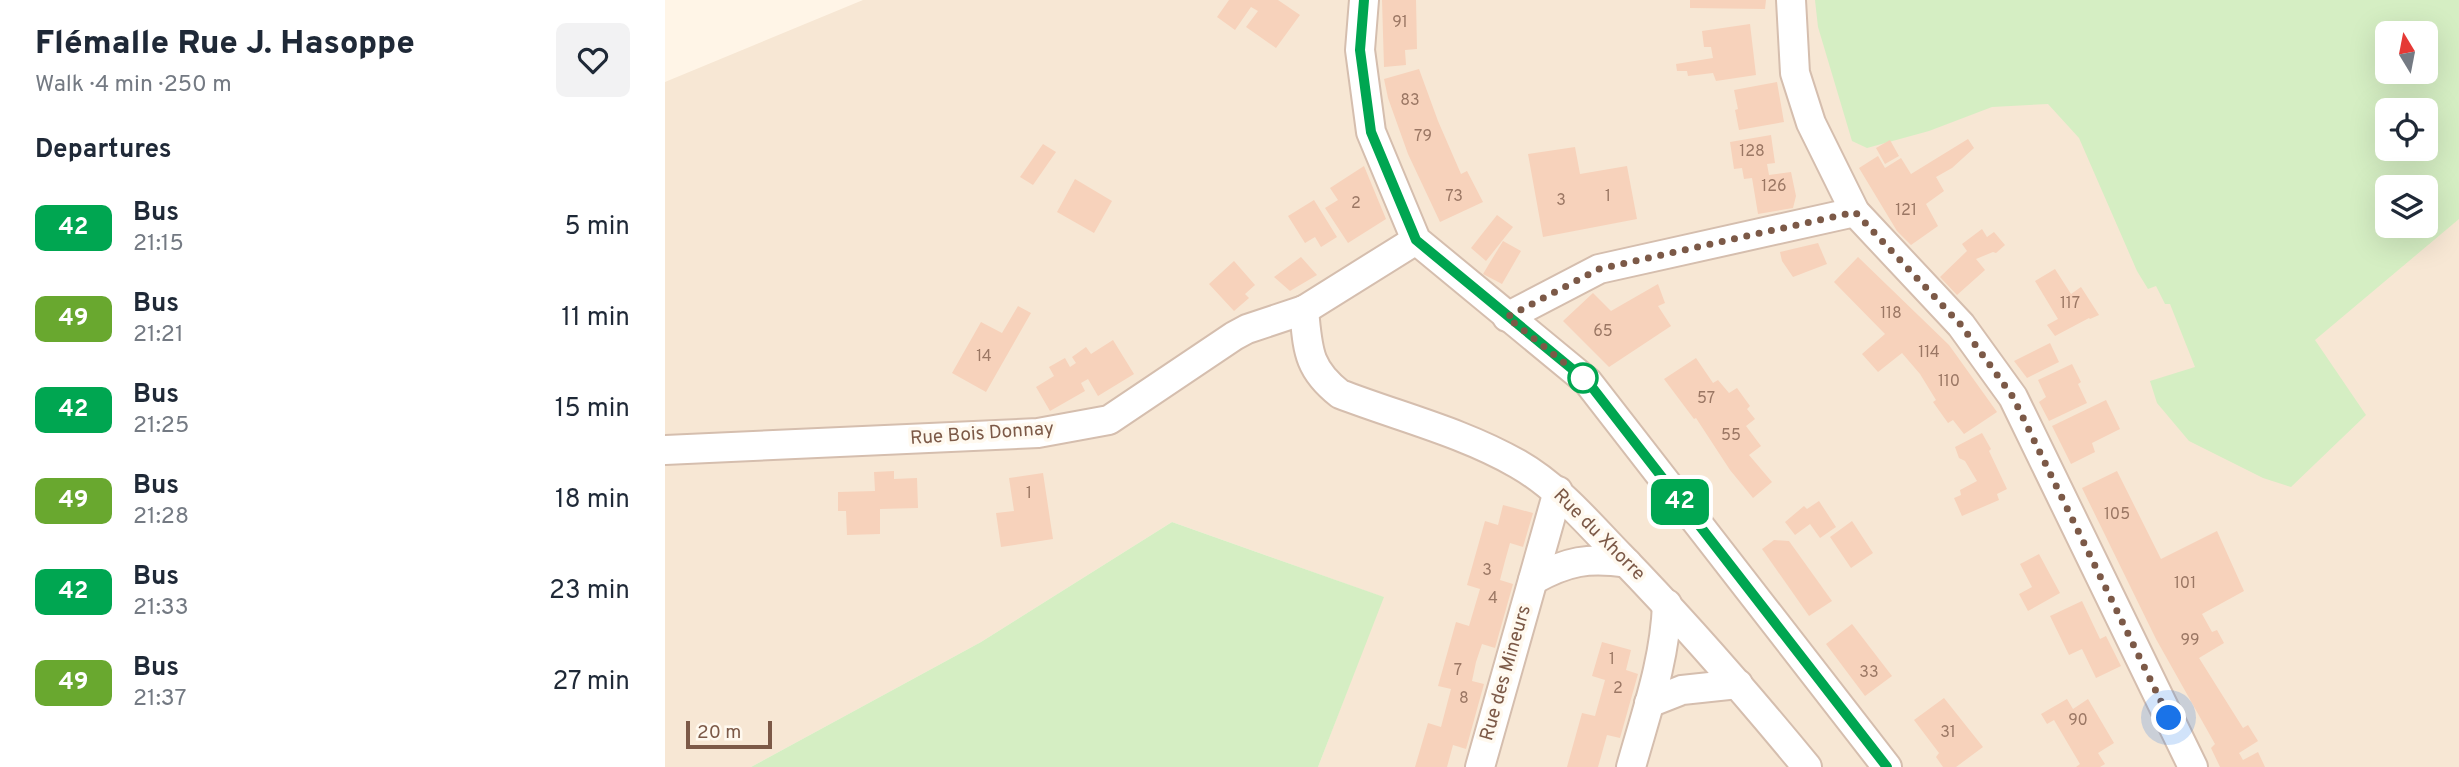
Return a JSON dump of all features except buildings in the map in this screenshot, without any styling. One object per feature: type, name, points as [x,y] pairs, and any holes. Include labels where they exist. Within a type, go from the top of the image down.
[{"type":"street","points":[[1364,0],[1360,50],[1371,132],[1416,240],[1588,382],[1887,767]]},
{"type":"street","points":[[1791,0],[1795,74],[1811,124],[1855,212],[1961,325],[2013,397],[2193,767]]},
{"type":"street","points":[[1507,317],[1599,269],[1855,212]]},
{"type":"street","name":"Rue Bois Donnay","points":[[665,450],[1038,433],[1109,420],[1234,336],[1304,310],[1416,240]]},
{"type":"street","name":"Rue du Xhorre","points":[[1304,310],[1307,343],[1314,367],[1324,381],[1341,394],[1481,444],[1558,491],[1667,604],[1807,767]]},
{"type":"street","name":"Rue des Mineurs","points":[[1480,767],[1558,491]]},
{"type":"street","name":"Rue des Mineurs","points":[[1533,580],[1571,562],[1591,560],[1627,564]]},
{"type":"street","points":[[1631,767],[1664,647],[1667,604]]},
{"type":"street","points":[[1649,703],[1682,690],[1738,684]]},
{"type":"street","points":[[1775,728],[1776,767]]},
{"type":"shaded area","points":[[863,0],[2459,0],[2459,767],[1318,767],[1383,597],[1172,522],[981,642],[751,767],[665,767],[665,82]]},
{"type":"green space","points":[[1815,0],[2459,0],[2459,219],[2438,237],[2438,175],[2375,175],[2375,238],[2436,238],[2315,340],[2366,415],[2291,487],[2263,478],[2189,441],[2157,403],[2150,381],[2195,367],[2170,304],[2165,304],[2156,286],[2148,289],[2137,271],[2079,138],[2048,104],[1992,107],[1929,131],[1867,148],[1852,141],[1818,27]]},
{"type":"green space","points":[[1172,522],[1384,597],[1318,767],[751,767],[981,642]]},
{"type":"bus line","name":"42","points":[[1364,0],[1360,50],[1371,132],[1416,240],[1588,382],[1887,767]]},
{"type":"route","points":[[1583,378],[1588,382],[1507,317],[1599,269],[1855,212],[1961,325],[2013,397],[2169,718]]}]
